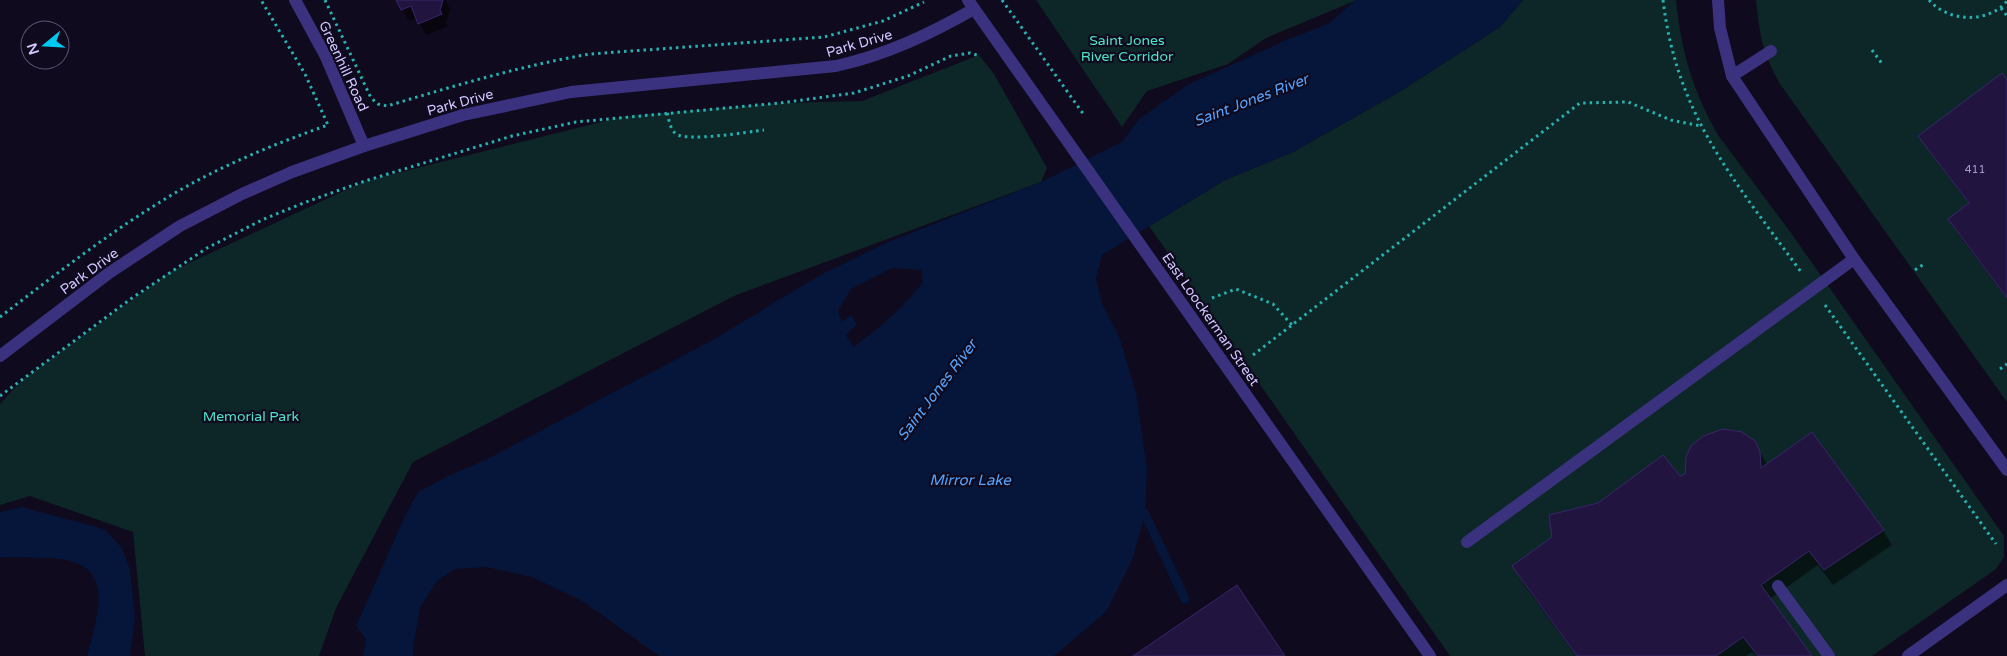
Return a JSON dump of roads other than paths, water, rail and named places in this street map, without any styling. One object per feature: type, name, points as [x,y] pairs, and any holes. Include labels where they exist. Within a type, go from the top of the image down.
[{"type":"street","name":"Greenhill Road","points":[[295,0],[326,57],[364,146]]},
{"type":"street","points":[[1718,0],[1720,28],[1732,76],[1854,259],[2007,470]]},
{"type":"street","name":"Park Drive","points":[[0,356],[109,273],[180,226],[210,209],[284,176],[364,146],[462,116],[571,92],[836,66],[862,60],[895,49],[931,33],[971,5]]},
{"type":"street","name":"East Loockerman Street","points":[[971,5],[1430,656]]},
{"type":"street","points":[[1732,76],[1770,51]]},
{"type":"street","points":[[1467,542],[1854,259]]},
{"type":"street","points":[[1908,656],[2007,584]]},
{"type":"street","points":[[1778,586],[1829,656]]},
{"type":"water","name":"Mirror Lake","points":[[1355,0],[1523,0],[1500,27],[1399,92],[1293,152],[1225,180],[1102,255],[1096,278],[1102,304],[1119,336],[1136,393],[1147,469],[1145,514],[1133,558],[1106,612],[1054,656],[659,656],[584,602],[532,577],[486,567],[455,569],[437,581],[420,608],[413,656],[363,656],[366,639],[356,626],[405,516],[418,492],[487,459],[709,342],[822,274],[888,242],[1041,182],[1122,142],[1139,119],[1189,84],[1289,39],[1330,23]],"holes":[[[892,268],[921,270],[923,282],[891,317],[853,347],[846,335],[857,324],[851,315],[842,322],[838,311],[851,289]]]},
{"type":"water","points":[[22,507],[104,529],[122,548],[130,569],[135,617],[130,656],[87,656],[96,619],[98,587],[93,575],[83,566],[66,560],[22,557],[0,558],[0,512]]},
{"type":"waterway","points":[[1145,514],[1185,599]]},
{"type":"park label","name":"Saint Jones River Corridor","points":[[1127,48]]},
{"type":"park label","name":"Memorial Park","points":[[251,416]]},
{"type":"water label","name":"Saint Jones River","points":[[1251,100]]},
{"type":"water label","name":"Saint Jones River","points":[[937,390]]}]
